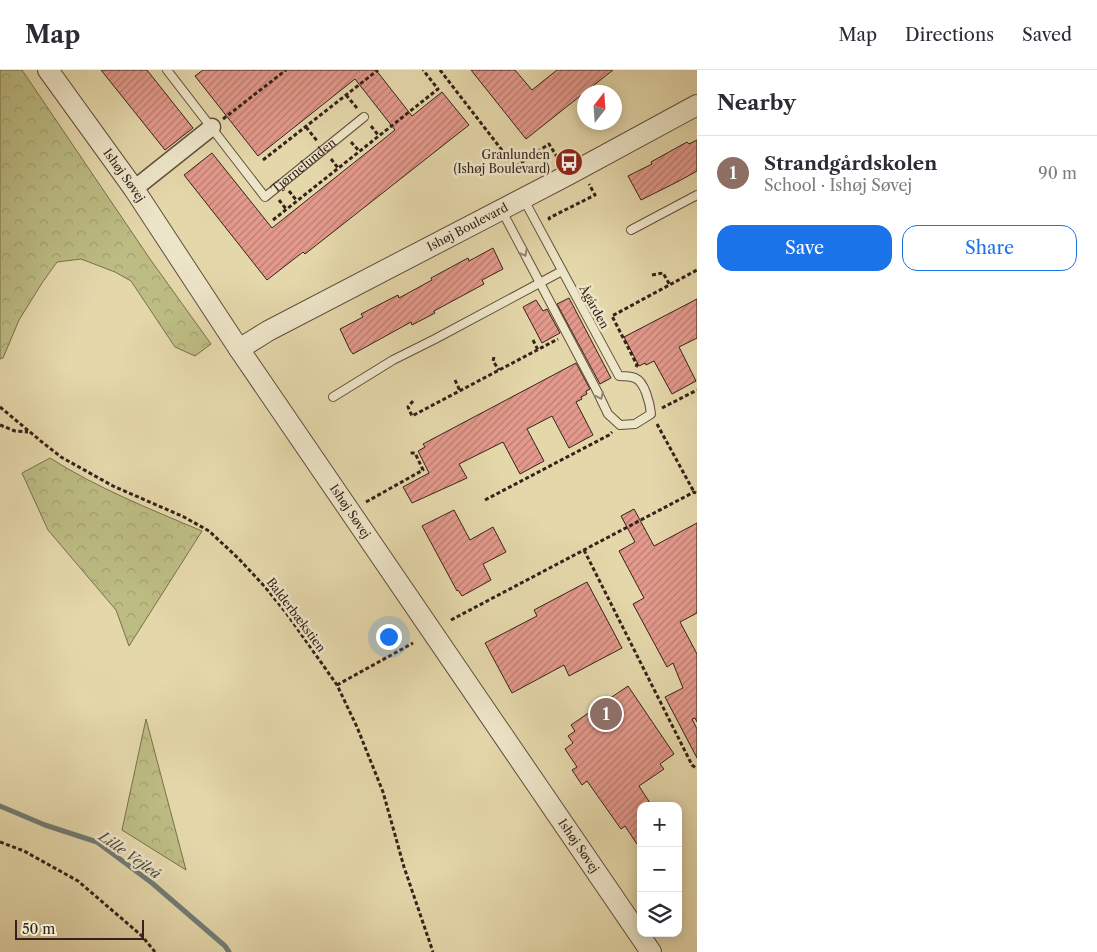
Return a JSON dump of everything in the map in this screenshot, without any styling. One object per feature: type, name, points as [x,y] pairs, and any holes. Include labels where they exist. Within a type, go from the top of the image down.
[{"type":"street","name":"Ishøj Søvej","points":[[48,70],[134,189],[239,349],[651,952]]},
{"type":"street","name":"Ishøj Boulevard","points":[[239,349],[268,331],[501,210],[697,105]]},
{"type":"street","points":[[134,189],[212,127]]},
{"type":"lane","name":"Tjørnelunden","points":[[168,70],[265,197],[364,117]]},
{"type":"lane","points":[[631,230],[697,196]]},
{"type":"lane","name":"Ågården","points":[[523,198],[618,376],[635,378]]},
{"type":"lane","points":[[501,210],[608,414],[620,425],[635,424],[652,414],[642,383],[635,378]]},
{"type":"lane","points":[[333,397],[394,360],[562,271]]},
{"type":"path","points":[[212,127],[286,70]]},
{"type":"path","points":[[263,160],[378,70]]},
{"type":"path","points":[[273,220],[438,89],[423,70]]},
{"type":"path","points":[[440,70],[515,167],[549,144]]},
{"type":"path","points":[[549,218],[595,195]]},
{"type":"path","points":[[635,378],[637,364],[612,316],[697,270]]},
{"type":"path","points":[[652,275],[662,273],[670,285]]},
{"type":"path","points":[[413,401],[408,407],[412,416],[567,334]]},
{"type":"path","points":[[533,340],[538,350]]},
{"type":"path","points":[[494,357],[493,361],[499,370]]},
{"type":"path","points":[[455,380],[460,391]]},
{"type":"path","points":[[451,620],[696,493],[652,414],[697,390]]},
{"type":"path","name":"Balderbækstien","points":[[0,407],[61,457],[112,486],[184,517],[209,531],[238,558],[287,614],[337,685],[357,727],[384,792],[404,867],[433,952]]},
{"type":"path","points":[[0,425],[15,432],[29,432]]},
{"type":"path","points":[[485,500],[609,435],[620,425]]},
{"type":"path","points":[[350,511],[423,470],[415,453],[410,453]]},
{"type":"path","points":[[584,550],[692,766],[697,769]]},
{"type":"path","points":[[337,685],[413,643]]},
{"type":"path","points":[[0,842],[24,851],[78,881],[142,936],[155,952]]},
{"type":"green space","points":[[0,70],[22,70],[150,259],[211,344],[195,356],[175,347],[131,281],[115,272],[81,259],[57,262],[19,320],[3,358],[0,359]]},
{"type":"green space","points":[[50,458],[105,488],[202,531],[129,646],[116,610],[48,530],[22,473]]},
{"type":"green space","points":[[146,719],[186,870],[122,830]]},
{"type":"building","points":[[101,70],[147,70],[193,128],[165,150]]},
{"type":"building","points":[[203,70],[376,70],[412,116],[442,92],[469,125],[305,254],[303,252],[267,280],[184,175],[212,153],[272,228],[395,130],[355,79],[258,156],[195,76]]},
{"type":"building","points":[[471,70],[515,70],[532,90],[557,70],[613,70],[594,85],[577,85],[577,99],[526,139]]},
{"type":"building","points":[[697,140],[697,171],[641,200],[628,176],[652,164],[651,162],[687,142],[689,144]]},
{"type":"building","points":[[493,248],[503,269],[482,280],[484,284],[412,325],[411,322],[353,354],[350,350],[340,329],[363,317],[361,314],[398,295],[399,298],[468,258],[469,261]]},
{"type":"building","points":[[569,298],[611,378],[600,384],[557,304]]},
{"type":"building","points":[[697,299],[697,338],[679,347],[696,381],[672,394],[654,361],[639,366],[624,337]]},
{"type":"building","points":[[536,300],[543,311],[547,309],[560,333],[542,343],[523,307]]},
{"type":"building","points":[[576,363],[590,389],[586,391],[587,394],[581,397],[582,399],[576,402],[593,435],[569,448],[552,416],[527,429],[544,461],[520,474],[503,442],[459,464],[467,478],[412,503],[403,487],[429,473],[418,451],[425,447],[423,444]]},
{"type":"building","points":[[634,509],[654,546],[697,523],[697,613],[680,622],[697,654],[697,722],[695,718],[692,719],[697,729],[697,758],[665,697],[683,688],[673,663],[667,667],[633,604],[644,598],[619,551],[635,542],[621,516]]},
{"type":"building","points":[[454,510],[470,540],[493,527],[506,552],[483,564],[491,580],[462,596],[457,591],[422,526]]},
{"type":"building","points":[[587,582],[622,648],[569,676],[564,665],[512,693],[485,643],[537,616],[534,610]]},
{"type":"building","points":[[628,686],[674,754],[660,764],[664,769],[639,786],[649,802],[637,802],[637,844],[625,826],[621,829],[587,781],[582,785],[572,770],[577,767],[565,749],[573,743],[568,736],[575,731],[571,725]]},
{"type":"waterway","name":"Lille Vejleå","points":[[0,806],[45,825],[97,842],[152,883],[225,946],[229,952]]},
{"type":"place","name":"Granlunden (Ishøj Boulevard)","points":[[569,162]]},
{"type":"place","name":"Strandgårdskolen","points":[[606,714]]}]
